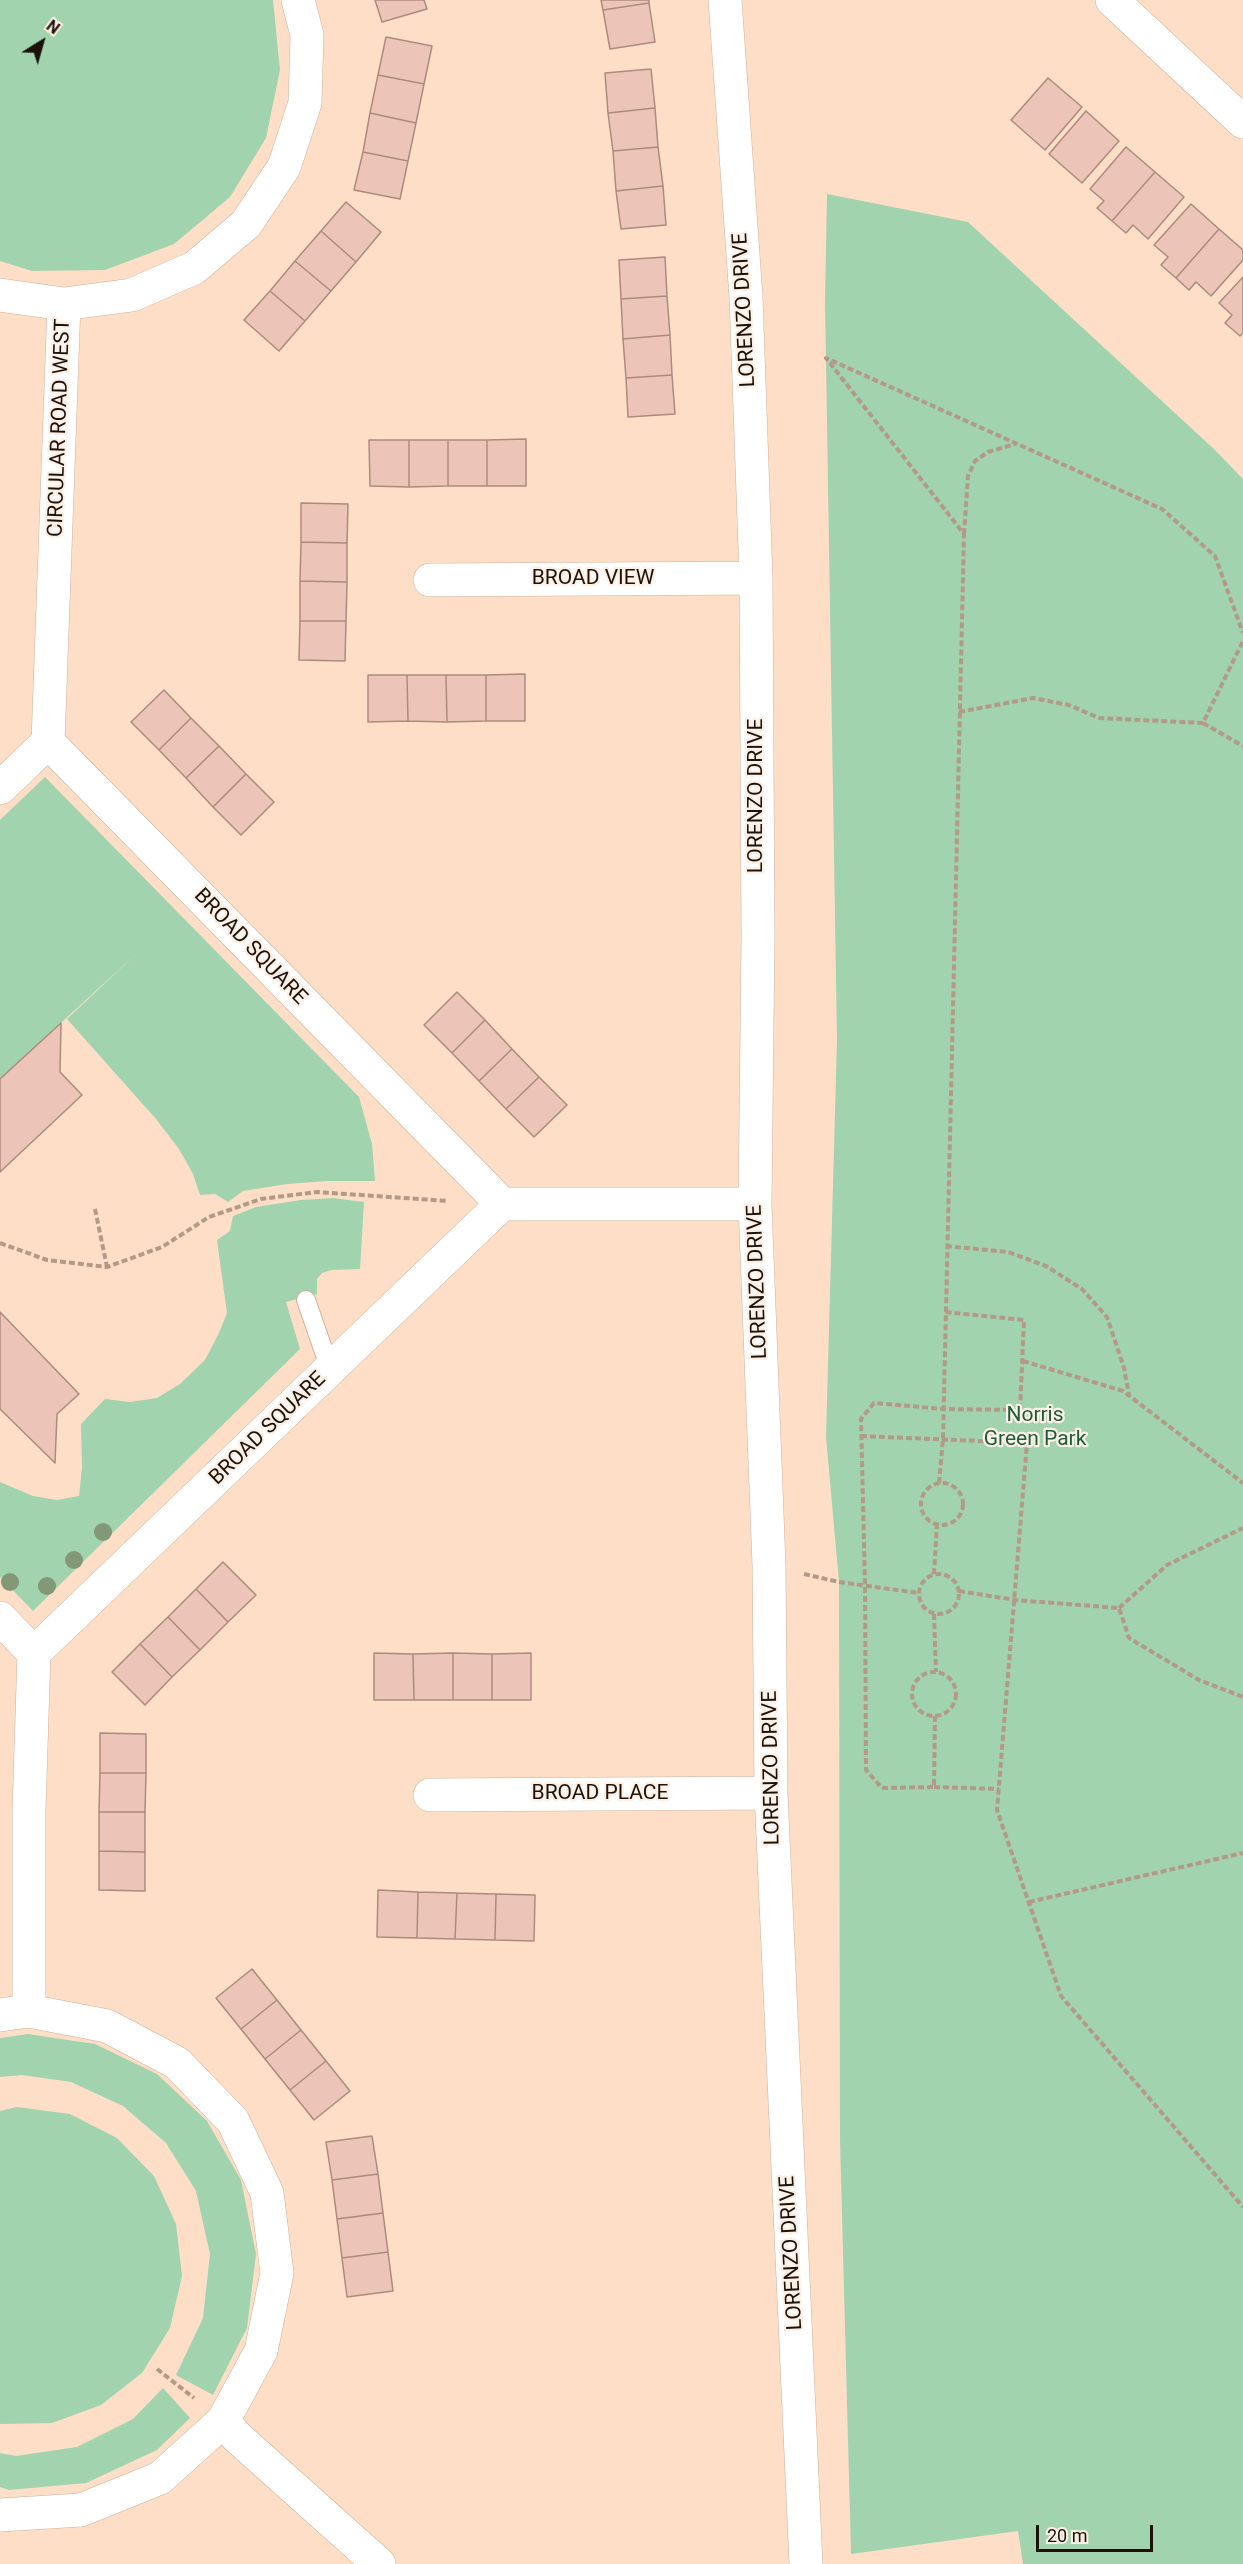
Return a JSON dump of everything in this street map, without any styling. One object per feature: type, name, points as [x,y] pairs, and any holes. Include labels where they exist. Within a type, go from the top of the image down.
[{"type":"street","name":"CIRCULAR ROAD WEST","points":[[0,295],[64,304],[132,295],[194,268],[246,224],[284,167],[305,103],[307,35],[298,0]]},
{"type":"street","name":"LORENZO DRIVE","points":[[725,0],[746,297],[756,578],[758,936],[755,1204],[769,1565],[771,1793],[806,2564]]},
{"type":"street","points":[[1112,0],[1243,122]]},
{"type":"street","name":"CIRCULAR ROAD WEST","points":[[48,742],[64,304]]},
{"type":"street","name":"BROAD VIEW","points":[[430,580],[756,578]]},
{"type":"street","points":[[0,788],[48,742]]},
{"type":"street","name":"BROAD SQUARE","points":[[34,1653],[502,1204],[48,742]]},
{"type":"street","points":[[502,1204],[755,1204]]},
{"type":"street","points":[[0,1618],[34,1653],[29,1811],[14,2013],[107,2026],[177,2063],[233,2121],[267,2193],[277,2272],[261,2351],[223,2421],[160,2478],[81,2510],[0,2515]]},
{"type":"street","name":"BROAD PLACE","points":[[430,1795],[771,1793]]},
{"type":"street","points":[[223,2421],[237,2437],[379,2564]]},
{"type":"lane","points":[[306,1300],[330,1369]]},
{"type":"path","points":[[964,534],[826,358],[1162,509],[1215,556],[1243,633]]},
{"type":"path","points":[[939,1483],[944,1409],[959,712],[968,476],[975,461],[988,452],[1016,444]]},
{"type":"path","points":[[1203,723],[1243,641]]},
{"type":"path","points":[[959,712],[1033,698],[1069,705],[1099,718],[1203,723],[1243,746]]},
{"type":"path","points":[[0,1243],[47,1260],[106,1267],[162,1247],[209,1218],[261,1199],[317,1192],[502,1204]]},
{"type":"path","points":[[95,1209],[106,1267]]},
{"type":"path","points":[[946,1246],[1008,1252],[1046,1266],[1082,1289],[1107,1317],[1124,1368],[1129,1395]]},
{"type":"path","points":[[945,1312],[1024,1320],[1020,1410],[944,1409],[874,1403],[861,1419],[866,1770],[882,1788],[999,1789]]},
{"type":"path","points":[[1023,1361],[1123,1391],[1243,1483]]},
{"type":"path","points":[[861,1436],[1027,1443],[997,1810],[1061,1996],[1243,2206]]},
{"type":"path","points":[[939,1483],[946,1483],[958,1489],[963,1508],[960,1515],[950,1523],[937,1524],[925,1516],[921,1503],[927,1489],[939,1483]]},
{"type":"path","points":[[934,1574],[937,1524]]},
{"type":"path","points":[[959,1591],[1015,1600],[1119,1608],[1167,1565],[1243,1528]]},
{"type":"path","points":[[941,1573],[953,1579],[959,1591],[957,1604],[952,1609],[934,1614],[923,1606],[919,1593],[923,1581],[934,1574],[941,1573]]},
{"type":"path","points":[[839,1582],[919,1593]]},
{"type":"path","points":[[1119,1608],[1129,1638],[1199,1680],[1243,1697]]},
{"type":"path","points":[[934,1614],[936,1672]]},
{"type":"path","points":[[936,1672],[949,1678],[954,1684],[955,1698],[948,1711],[935,1716],[928,1715],[916,1707],[912,1693],[917,1680],[936,1672]]},
{"type":"path","points":[[934,1787],[935,1716]]},
{"type":"path","points":[[1029,1902],[1243,1853]]},
{"type":"path","points":[[157,2369],[223,2421]]},
{"type":"green space","points":[[0,0],[273,0],[280,70],[266,138],[230,197],[174,244],[105,270],[32,271],[0,261]]},
{"type":"green space","name":"Norris Green Park","points":[[827,194],[968,222],[1215,450],[1243,479],[1243,2564],[1023,2564],[1018,2531],[851,2554],[840,2139],[839,1582],[826,1437],[837,1040],[825,301]]},
{"type":"green space","points":[[45,777],[359,1097],[372,1144],[375,1181],[287,1184],[243,1191],[228,1202],[215,1194],[200,1195],[193,1174],[179,1149],[156,1119],[67,1019],[138,952],[0,1079],[0,820]]},
{"type":"green space","points":[[333,1198],[364,1202],[360,1269],[331,1270],[322,1273],[317,1279],[317,1294],[286,1302],[300,1349],[33,1611],[0,1577],[0,1482],[33,1496],[57,1500],[79,1496],[82,1468],[81,1424],[105,1399],[130,1402],[157,1398],[180,1384],[205,1360],[227,1313],[217,1240],[230,1231],[233,1216],[256,1207]]},
{"type":"green space","points":[[28,2034],[95,2044],[157,2074],[207,2121],[241,2180],[256,2254],[247,2328],[213,2395],[176,2375],[203,2318],[210,2254],[196,2191],[166,2143],[123,2106],[71,2082],[22,2075],[0,2077],[0,2038]]},
{"type":"green space","points":[[17,2107],[70,2114],[117,2138],[154,2176],[176,2224],[182,2276],[170,2328],[142,2373],[101,2405],[52,2423],[0,2424],[0,2111]]},
{"type":"green space","points":[[163,2388],[190,2418],[157,2450],[86,2483],[9,2490],[0,2487],[0,2453],[16,2456],[77,2447],[133,2419]]},
{"type":"building","points":[[375,0],[424,0],[427,9],[382,22]]},
{"type":"building","points":[[601,0],[649,0],[649,3],[603,10]]},
{"type":"building","points":[[649,3],[655,42],[610,49],[603,10]]},
{"type":"building","points":[[386,37],[432,46],[424,84],[378,75]]},
{"type":"building","points":[[651,69],[655,108],[608,113],[605,73]]},
{"type":"building","points":[[378,75],[424,84],[416,123],[370,113]]},
{"type":"building","points":[[1048,78],[1082,107],[1045,150],[1011,120]]},
{"type":"building","points":[[655,108],[658,147],[613,151],[608,113]]},
{"type":"building","points":[[1086,111],[1119,141],[1082,183],[1049,154]]},
{"type":"building","points":[[370,113],[416,123],[408,161],[363,152]]},
{"type":"building","points":[[658,147],[663,186],[616,191],[613,151]]},
{"type":"building","points":[[1126,147],[1155,172],[1112,221],[1097,208],[1104,201],[1090,189]]},
{"type":"building","points":[[363,152],[408,161],[400,199],[354,190]]},
{"type":"building","points":[[1155,172],[1184,197],[1148,239],[1133,225],[1126,233],[1112,221]]},
{"type":"building","points":[[663,186],[666,225],[621,229],[616,191]]},
{"type":"building","points":[[346,202],[381,232],[356,262],[321,231]]},
{"type":"building","points":[[1191,204],[1219,229],[1176,278],[1161,265],[1168,257],[1154,245]]},
{"type":"building","points":[[1219,229],[1243,250],[1243,260],[1211,296],[1196,282],[1189,290],[1176,278]]},
{"type":"building","points":[[321,231],[356,262],[331,291],[295,261]]},
{"type":"building","points":[[665,257],[667,296],[621,299],[619,260]]},
{"type":"building","points":[[295,261],[331,291],[305,321],[270,291]]},
{"type":"building","points":[[1243,277],[1243,333],[1240,336],[1225,323],[1232,315],[1219,303]]},
{"type":"building","points":[[270,291],[305,321],[279,351],[244,320]]},
{"type":"building","points":[[667,296],[670,335],[623,339],[621,299]]},
{"type":"building","points":[[670,335],[672,375],[626,378],[623,339]]},
{"type":"building","points":[[672,375],[675,414],[628,417],[626,378]]},
{"type":"building","points":[[526,439],[526,486],[487,486],[487,440]]},
{"type":"building","points":[[369,440],[409,440],[409,487],[370,486]]},
{"type":"building","points":[[409,440],[448,440],[448,486],[409,487]]},
{"type":"building","points":[[448,440],[487,440],[487,486],[448,486]]},
{"type":"building","points":[[301,503],[348,504],[347,543],[301,542]]},
{"type":"building","points":[[301,542],[347,543],[347,582],[300,581]]},
{"type":"building","points":[[300,581],[347,582],[346,621],[300,621]]},
{"type":"building","points":[[300,621],[346,621],[345,661],[299,660]]},
{"type":"building","points":[[525,674],[525,721],[486,721],[486,675]]},
{"type":"building","points":[[368,675],[407,675],[408,721],[368,722]]},
{"type":"building","points":[[407,675],[446,675],[447,722],[408,721]]},
{"type":"building","points":[[446,675],[486,675],[486,721],[447,722]]},
{"type":"building","points":[[164,690],[191,718],[159,750],[131,722]]},
{"type":"building","points":[[191,718],[219,746],[186,778],[159,750]]},
{"type":"building","points":[[219,746],[246,774],[213,807],[186,778]]},
{"type":"building","points":[[246,774],[274,802],[241,835],[213,807]]},
{"type":"building","points":[[457,992],[485,1020],[452,1053],[424,1025]]},
{"type":"building","points":[[485,1020],[512,1049],[479,1081],[452,1053]]},
{"type":"building","points":[[61,1023],[60,1072],[82,1095],[0,1172],[0,1079]]},
{"type":"building","points":[[512,1049],[539,1077],[506,1109],[479,1081]]},
{"type":"building","points":[[539,1077],[567,1105],[534,1137],[506,1109]]},
{"type":"building","points":[[0,1312],[79,1394],[57,1414],[55,1463],[0,1409]]},
{"type":"building","points":[[223,1562],[256,1595],[228,1622],[196,1589]]},
{"type":"building","points":[[196,1589],[228,1622],[200,1650],[168,1617]]},
{"type":"building","points":[[168,1617],[200,1650],[172,1677],[140,1644]]},
{"type":"building","points":[[140,1644],[172,1677],[145,1705],[112,1672]]},
{"type":"building","points":[[374,1653],[413,1654],[414,1700],[374,1700]]},
{"type":"building","points":[[453,1653],[453,1700],[414,1700],[413,1654]]},
{"type":"building","points":[[453,1653],[492,1654],[492,1700],[453,1700]]},
{"type":"building","points":[[531,1653],[531,1700],[492,1700],[492,1654]]},
{"type":"building","points":[[100,1733],[146,1734],[146,1773],[100,1773]]},
{"type":"building","points":[[100,1773],[146,1773],[145,1812],[99,1812]]},
{"type":"building","points":[[99,1812],[145,1812],[145,1852],[99,1851]]},
{"type":"building","points":[[99,1851],[145,1852],[145,1891],[99,1890]]},
{"type":"building","points":[[378,1890],[418,1892],[417,1938],[377,1937]]},
{"type":"building","points":[[418,1892],[457,1893],[455,1939],[417,1938]]},
{"type":"building","points":[[457,1893],[496,1894],[495,1940],[455,1939]]},
{"type":"building","points":[[496,1894],[535,1895],[534,1941],[495,1940]]},
{"type":"building","points":[[252,1969],[277,2000],[241,2029],[216,1998]]},
{"type":"building","points":[[277,2000],[301,2030],[265,2059],[241,2029]]},
{"type":"building","points":[[301,2030],[326,2061],[290,2090],[265,2059]]},
{"type":"building","points":[[326,2061],[350,2091],[314,2120],[290,2090]]},
{"type":"building","points":[[372,2136],[378,2174],[332,2180],[326,2142]]},
{"type":"building","points":[[378,2174],[383,2213],[337,2219],[332,2180]]},
{"type":"building","points":[[383,2213],[388,2252],[342,2258],[337,2219]]},
{"type":"building","points":[[388,2252],[393,2291],[347,2297],[342,2258]]}]
